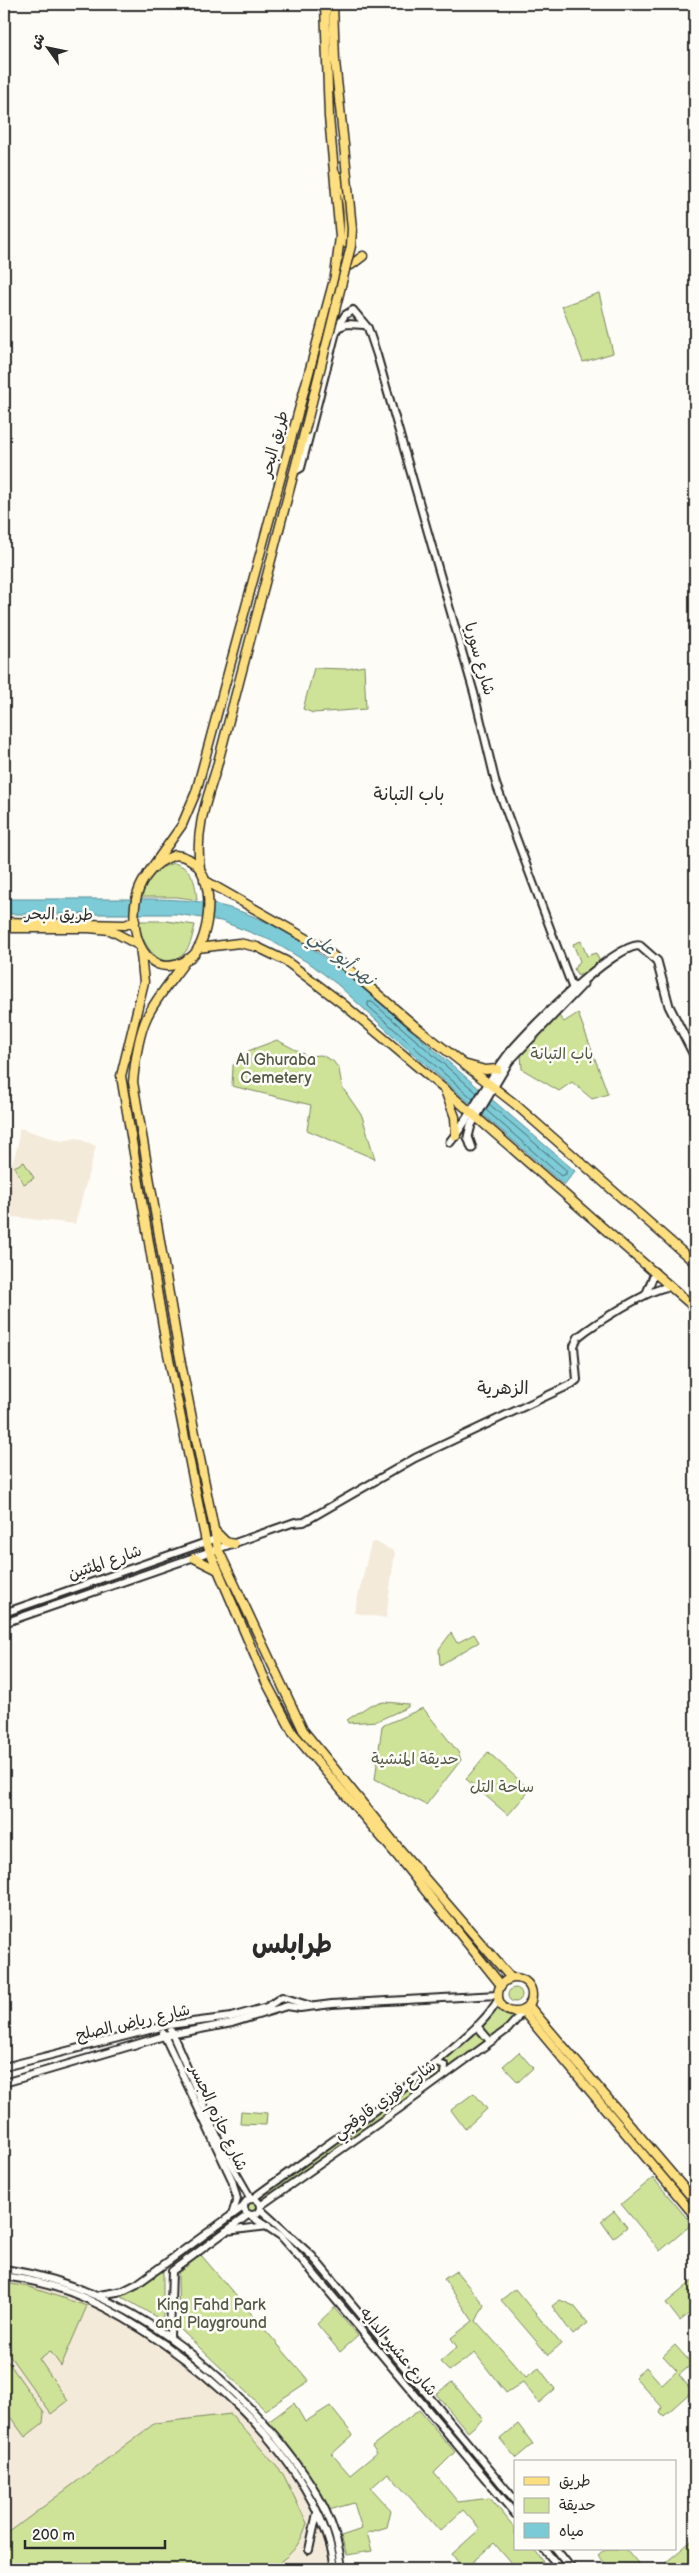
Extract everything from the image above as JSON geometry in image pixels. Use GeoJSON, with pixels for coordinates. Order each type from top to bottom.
{"type":"FeatureCollection","features":[{"type":"Feature","properties":{"kind":"main road","name":"طريق البحر"},"geometry":{"type":"LineString","coordinates":[[200,868],[197,847],[201,816],[216,770],[351,246],[352,228],[335,61],[330,23],[325,4]]}},
{"type":"Feature","properties":{"kind":"main road","name":"طريق البحر"},"geometry":{"type":"LineString","coordinates":[[148,873],[182,825],[196,792],[335,276],[340,237],[333,172],[330,23],[333,4]]}},
{"type":"Feature","properties":{"kind":"main road"},"geometry":{"type":"LineString","coordinates":[[333,172],[342,184],[346,200],[348,233],[346,264],[355,264],[362,256]]}},
{"type":"Feature","properties":{"kind":"main road"},"geometry":{"type":"LineString","coordinates":[[501,1985],[399,1858],[298,1740],[266,1682],[217,1570],[214,1551],[213,1528],[179,1353],[133,1082],[135,1062],[146,1018],[187,959],[198,948],[206,925],[208,900],[200,868],[185,855],[176,854],[162,860],[148,873],[137,894],[135,921],[144,982],[120,1076],[166,1344],[206,1542],[214,1551],[304,1730],[398,1847],[511,1978],[524,1980],[531,1987],[533,1997],[524,2009]]}},
{"type":"Feature","properties":{"kind":"main road"},"geometry":{"type":"LineString","coordinates":[[204,880],[312,940],[461,1063],[695,1270]]}},
{"type":"Feature","properties":{"kind":"main road","name":"طريق البحر"},"geometry":{"type":"LineString","coordinates":[[4,922],[124,924],[135,921]]}},
{"type":"Feature","properties":{"kind":"main road","name":"طريق البحر"},"geometry":{"type":"LineString","coordinates":[[4,928],[89,928],[110,930],[140,946]]}},
{"type":"Feature","properties":{"kind":"main road"},"geometry":{"type":"LineString","coordinates":[[198,948],[239,942],[257,947],[286,962],[343,1004],[475,1113],[695,1308]]}},
{"type":"Feature","properties":{"kind":"main road"},"geometry":{"type":"LineString","coordinates":[[489,1089],[497,1069],[513,1048],[573,991],[625,948],[633,945],[640,946],[653,956],[658,964],[669,1006],[695,1057]]}},
{"type":"Feature","properties":{"kind":"main road"},"geometry":{"type":"LineString","coordinates":[[140,946],[148,958],[163,966],[172,966],[187,959]]}},
{"type":"Feature","properties":{"kind":"main road"},"geometry":{"type":"LineString","coordinates":[[453,1139],[475,1113],[509,1061],[573,991]]}},
{"type":"Feature","properties":{"kind":"main road"},"geometry":{"type":"LineString","coordinates":[[461,1063],[485,1070],[497,1069]]}},
{"type":"Feature","properties":{"kind":"main road"},"geometry":{"type":"LineString","coordinates":[[444,1089],[455,1117],[453,1139]]}},
{"type":"Feature","properties":{"kind":"main road"},"geometry":{"type":"LineString","coordinates":[[489,1089],[695,1263]]}},
{"type":"Feature","properties":{"kind":"main road"},"geometry":{"type":"LineString","coordinates":[[472,1148],[469,1133],[475,1113]]}},
{"type":"Feature","properties":{"kind":"main road"},"geometry":{"type":"LineString","coordinates":[[128,1121],[138,1120]]}},
{"type":"Feature","properties":{"kind":"main road"},"geometry":{"type":"LineString","coordinates":[[213,1528],[226,1542],[234,1544]]}},
{"type":"Feature","properties":{"kind":"main road"},"geometry":{"type":"LineString","coordinates":[[194,1558],[217,1570]]}},
{"type":"Feature","properties":{"kind":"main road"},"geometry":{"type":"LineString","coordinates":[[511,1978],[501,1985],[498,1998],[505,2009],[524,2009],[695,2201]]}},
{"type":"Feature","properties":{"kind":"main road"},"geometry":{"type":"LineString","coordinates":[[524,2009],[695,2216]]}},
{"type":"Feature","properties":{"kind":"street"},"geometry":{"type":"LineString","coordinates":[[294,472],[301,468],[337,328],[345,314],[353,310],[366,327]]}},
{"type":"Feature","properties":{"kind":"street"},"geometry":{"type":"LineString","coordinates":[[337,328],[347,324],[366,327]]}},
{"type":"Feature","properties":{"kind":"street","name":"شارع سوريا"},"geometry":{"type":"LineString","coordinates":[[366,327],[474,693],[496,784],[573,991]]}},
{"type":"Feature","properties":{"kind":"street"},"geometry":{"type":"LineString","coordinates":[[646,1295],[652,1284],[655,1272]]}},
{"type":"Feature","properties":{"kind":"street"},"geometry":{"type":"LineString","coordinates":[[646,1295],[666,1286],[671,1286]]}},
{"type":"Feature","properties":{"kind":"street","name":"شارع المئتين"},"geometry":{"type":"LineString","coordinates":[[4,1623],[293,1523],[319,1512],[434,1450],[575,1382],[577,1373],[575,1340],[646,1295]]}},
{"type":"Feature","properties":{"kind":"street","name":"شارع المئتين"},"geometry":{"type":"LineString","coordinates":[[4,1613],[215,1540]]}},
{"type":"Feature","properties":{"kind":"street","name":"شارع رياض الصلح"},"geometry":{"type":"LineString","coordinates":[[4,2067],[105,2043],[169,2025],[231,2017],[267,2006],[282,1997],[294,2004]]}},
{"type":"Feature","properties":{"kind":"street"},"geometry":{"type":"LineString","coordinates":[[294,2004],[311,2006],[498,1998]]}},
{"type":"Feature","properties":{"kind":"street","name":"شارع فوزي قاوقجي"},"geometry":{"type":"LineString","coordinates":[[252,2199],[396,2096],[477,2026],[498,1998]]}},
{"type":"Feature","properties":{"kind":"street","name":"شارع رياض الصلح"},"geometry":{"type":"LineString","coordinates":[[4,2083],[164,2036],[232,2023],[294,2004]]}},
{"type":"Feature","properties":{"kind":"street","name":"شارع فوزي قاوقجي"},"geometry":{"type":"LineString","coordinates":[[260,2207],[513,2025],[524,2009]]}},
{"type":"Feature","properties":{"kind":"street","name":"شارع حازم الجسر"},"geometry":{"type":"LineString","coordinates":[[169,2025],[224,2152],[252,2199]]}},
{"type":"Feature","properties":{"kind":"street"},"geometry":{"type":"LineString","coordinates":[[477,2026],[490,2042]]}},
{"type":"Feature","properties":{"kind":"street","name":"شارع حازم الجسر"},"geometry":{"type":"LineString","coordinates":[[161,2027],[232,2180],[237,2199],[232,2215]]}},
{"type":"Feature","properties":{"kind":"street"},"geometry":{"type":"LineString","coordinates":[[105,2043],[107,2052]]}},
{"type":"Feature","properties":{"kind":"street"},"geometry":{"type":"LineString","coordinates":[[436,2063],[445,2066],[444,2074]]}},
{"type":"Feature","properties":{"kind":"street"},"geometry":{"type":"LineString","coordinates":[[98,2296],[130,2288],[243,2207],[247,2200],[252,2199],[260,2207],[258,2213],[250,2215],[174,2268],[170,2278],[170,2337]]}},
{"type":"Feature","properties":{"kind":"street"},"geometry":{"type":"LineString","coordinates":[[243,2207],[250,2215]]}},
{"type":"Feature","properties":{"kind":"street","name":"شارع عشير الدايه"},"geometry":{"type":"LineString","coordinates":[[260,2207],[312,2256],[514,2499]]}},
{"type":"Feature","properties":{"kind":"street","name":"شارع عشير الدايه"},"geometry":{"type":"LineString","coordinates":[[250,2215],[269,2226],[324,2285],[514,2513]]}},
{"type":"Feature","properties":{"kind":"street"},"geometry":{"type":"LineString","coordinates":[[225,2232],[269,2226]]}},
{"type":"Feature","properties":{"kind":"street"},"geometry":{"type":"LineString","coordinates":[[168,2261],[170,2266],[174,2268]]}},
{"type":"Feature","properties":{"kind":"street"},"geometry":{"type":"LineString","coordinates":[[4,2269],[50,2278],[98,2296],[170,2337],[227,2384],[302,2471],[329,2517],[337,2542],[342,2569]]}},
{"type":"Feature","properties":{"kind":"street"},"geometry":{"type":"LineString","coordinates":[[4,2276],[52,2286],[87,2299],[128,2321],[175,2351],[214,2382],[260,2430],[294,2472],[317,2512],[329,2541],[335,2569]]}},
{"type":"Feature","properties":{"kind":"street"},"geometry":{"type":"LineString","coordinates":[[309,2550],[317,2512]]}},
{"type":"Feature","properties":{"kind":"street"},"geometry":{"type":"LineString","coordinates":[[545,2550],[561,2569]]}},
{"type":"Feature","properties":{"kind":"street"},"geometry":{"type":"LineString","coordinates":[[557,2550],[572,2569]]}},
{"type":"Feature","properties":{"kind":"shaded area"},"geometry":{"type":"Polygon","coordinates":[[[19,1128],[62,1141],[77,1138],[96,1146],[75,1224],[4,1216],[4,1193],[11,1174],[5,1168],[12,1163],[18,1145],[19,1128]]]}},
{"type":"Feature","properties":{"kind":"shaded area"},"geometry":{"type":"Polygon","coordinates":[[[376,1542],[395,1552],[386,1618],[354,1613],[371,1543],[376,1542]]]}},
{"type":"Feature","properties":{"kind":"shaded area"},"geometry":{"type":"Polygon","coordinates":[[[4,2275],[81,2294],[108,2303],[177,2341],[264,2425],[283,2451],[314,2505],[334,2569],[4,2569],[4,2275]]]}},
{"type":"Feature","properties":{"kind":"green space"},"geometry":{"type":"Polygon","coordinates":[[[599,293],[613,353],[583,362],[562,306],[599,293]]]}},
{"type":"Feature","properties":{"kind":"green space"},"geometry":{"type":"Polygon","coordinates":[[[364,666],[366,709],[313,713],[303,709],[314,668],[347,669],[364,666]]]}},
{"type":"Feature","properties":{"kind":"green space"},"geometry":{"type":"Polygon","coordinates":[[[174,863],[190,873],[194,882],[197,900],[177,897],[142,897],[149,879],[162,867],[174,863]]]}},
{"type":"Feature","properties":{"kind":"green space"},"geometry":{"type":"Polygon","coordinates":[[[139,921],[166,921],[195,925],[191,942],[186,951],[178,958],[170,961],[162,960],[149,948],[140,930],[139,921]]]}},
{"type":"Feature","properties":{"kind":"green space"},"geometry":{"type":"Polygon","coordinates":[[[581,941],[587,956],[596,953],[600,962],[578,976],[574,969],[580,961],[573,944],[581,941]]]}},
{"type":"Feature","properties":{"kind":"green space","name":"باب التبانة"},"geometry":{"type":"Polygon","coordinates":[[[578,1013],[608,1094],[592,1099],[572,1082],[559,1091],[522,1069],[521,1054],[559,1016],[564,1022],[578,1013]]]}},
{"type":"Feature","properties":{"kind":"green space","name":"Al Ghuraba Cemetery"},"geometry":{"type":"Polygon","coordinates":[[[277,1040],[307,1056],[321,1055],[333,1061],[339,1069],[342,1087],[362,1116],[375,1159],[307,1130],[311,1105],[232,1086],[233,1065],[248,1051],[277,1040]]]}},
{"type":"Feature","properties":{"kind":"green space"},"geometry":{"type":"Polygon","coordinates":[[[24,1162],[34,1178],[24,1184],[14,1167],[24,1162]]]}},
{"type":"Feature","properties":{"kind":"green space"},"geometry":{"type":"Polygon","coordinates":[[[451,1633],[457,1643],[474,1634],[479,1642],[440,1665],[439,1649],[451,1633]]]}},
{"type":"Feature","properties":{"kind":"green space"},"geometry":{"type":"Polygon","coordinates":[[[384,1702],[408,1704],[408,1707],[377,1721],[348,1723],[347,1720],[370,1705],[384,1702]]]}},
{"type":"Feature","properties":{"kind":"green space","name":"حديقة المنشية"},"geometry":{"type":"Polygon","coordinates":[[[423,1708],[458,1752],[461,1760],[426,1805],[375,1779],[382,1726],[423,1708]]]}},
{"type":"Feature","properties":{"kind":"green space","name":"ساحة التل"},"geometry":{"type":"Polygon","coordinates":[[[488,1752],[530,1790],[508,1815],[466,1779],[488,1752]]]}},
{"type":"Feature","properties":{"kind":"green space"},"geometry":{"type":"Polygon","coordinates":[[[512,1988],[518,1988],[522,1995],[518,2002],[512,2002],[508,1998],[508,1992],[512,1988]]]}},
{"type":"Feature","properties":{"kind":"green space"},"geometry":{"type":"Polygon","coordinates":[[[499,2004],[507,2009],[531,2014],[204,2247],[182,2267],[162,2262],[449,2056],[468,2039],[499,2004]]]}},
{"type":"Feature","properties":{"kind":"green space"},"geometry":{"type":"Polygon","coordinates":[[[519,2052],[533,2068],[518,2082],[503,2066],[519,2052]]]}},
{"type":"Feature","properties":{"kind":"green space"},"geometry":{"type":"Polygon","coordinates":[[[474,2093],[487,2109],[465,2129],[451,2110],[474,2093]]]}},
{"type":"Feature","properties":{"kind":"green space"},"geometry":{"type":"Polygon","coordinates":[[[241,2111],[267,2113],[266,2125],[240,2124],[241,2111]]]}},
{"type":"Feature","properties":{"kind":"green space"},"geometry":{"type":"Polygon","coordinates":[[[653,2178],[692,2224],[660,2251],[621,2204],[653,2178]]]}},
{"type":"Feature","properties":{"kind":"green space"},"geometry":{"type":"Polygon","coordinates":[[[614,2211],[627,2227],[613,2238],[601,2221],[614,2211]]]}},
{"type":"Feature","properties":{"kind":"green space","name":"King Fahd Park and Playground"},"geometry":{"type":"Polygon","coordinates":[[[201,2255],[309,2381],[265,2410],[179,2328],[178,2273],[201,2255]]]}},
{"type":"Feature","properties":{"kind":"green space"},"geometry":{"type":"Polygon","coordinates":[[[163,2271],[163,2321],[122,2297],[163,2271]]]}},
{"type":"Feature","properties":{"kind":"green space"},"geometry":{"type":"Polygon","coordinates":[[[456,2271],[484,2305],[476,2321],[526,2377],[539,2368],[555,2389],[539,2403],[523,2382],[506,2393],[475,2353],[449,2371],[440,2362],[457,2347],[451,2338],[473,2321],[444,2279],[456,2271]]]}},
{"type":"Feature","properties":{"kind":"green space"},"geometry":{"type":"Polygon","coordinates":[[[695,2279],[695,2309],[680,2321],[666,2303],[695,2279]]]}},
{"type":"Feature","properties":{"kind":"green space"},"geometry":{"type":"Polygon","coordinates":[[[4,2283],[29,2287],[87,2306],[61,2366],[50,2351],[39,2359],[68,2401],[51,2414],[4,2348],[4,2283]]]}},
{"type":"Feature","properties":{"kind":"green space"},"geometry":{"type":"Polygon","coordinates":[[[515,2289],[561,2344],[548,2355],[501,2300],[515,2289]]]}},
{"type":"Feature","properties":{"kind":"green space"},"geometry":{"type":"Polygon","coordinates":[[[560,2300],[574,2306],[588,2323],[573,2335],[552,2306],[560,2300]]]}},
{"type":"Feature","properties":{"kind":"green space"},"geometry":{"type":"Polygon","coordinates":[[[334,2308],[358,2336],[340,2352],[317,2324],[334,2308]]]}},
{"type":"Feature","properties":{"kind":"green space"},"geometry":{"type":"Polygon","coordinates":[[[675,2345],[692,2364],[679,2375],[692,2391],[664,2416],[660,2412],[662,2407],[635,2377],[646,2367],[662,2385],[677,2371],[663,2356],[675,2345]]]}},
{"type":"Feature","properties":{"kind":"green space"},"geometry":{"type":"Polygon","coordinates":[[[4,2356],[44,2413],[43,2423],[25,2437],[11,2418],[4,2423],[4,2356]]]}},
{"type":"Feature","properties":{"kind":"green space"},"geometry":{"type":"Polygon","coordinates":[[[452,2382],[483,2419],[468,2432],[436,2394],[452,2382]]]}},
{"type":"Feature","properties":{"kind":"green space"},"geometry":{"type":"Polygon","coordinates":[[[294,2403],[305,2422],[330,2406],[353,2435],[332,2454],[350,2475],[377,2453],[372,2446],[419,2410],[455,2452],[434,2473],[458,2502],[490,2498],[514,2527],[514,2550],[535,2550],[543,2561],[534,2569],[505,2569],[511,2563],[494,2543],[469,2565],[472,2569],[459,2569],[461,2566],[452,2554],[480,2529],[463,2510],[440,2531],[388,2473],[371,2488],[391,2510],[387,2527],[367,2533],[372,2551],[347,2555],[341,2536],[362,2529],[354,2503],[318,2513],[300,2478],[264,2425],[294,2403]]]}},
{"type":"Feature","properties":{"kind":"green space"},"geometry":{"type":"Polygon","coordinates":[[[231,2414],[283,2474],[307,2523],[297,2545],[289,2555],[277,2564],[269,2569],[4,2569],[4,2536],[155,2423],[231,2414]]]}},
{"type":"Feature","properties":{"kind":"green space"},"geometry":{"type":"Polygon","coordinates":[[[518,2424],[533,2444],[516,2458],[500,2439],[518,2424]]]}},
{"type":"Feature","properties":{"kind":"green space"},"geometry":{"type":"Polygon","coordinates":[[[695,2538],[695,2569],[658,2569],[695,2538]]]}},
{"type":"Feature","properties":{"kind":"green space"},"geometry":{"type":"Polygon","coordinates":[[[604,2550],[627,2550],[643,2569],[610,2569],[598,2555],[604,2550]]]}},
{"type":"Feature","properties":{"kind":"water"},"geometry":{"type":"Polygon","coordinates":[[[4,899],[154,899],[193,901],[236,910],[269,923],[301,941],[345,973],[575,1171],[564,1185],[402,1044],[338,985],[312,965],[270,940],[221,921],[177,914],[4,914],[4,899]]]}},
{"type":"Feature","properties":{"kind":"district","name":"باب التبانة"},"geometry":{"type":"Point","coordinates":[409,794]}},
{"type":"Feature","properties":{"kind":"district","name":"الزهرية"},"geometry":{"type":"Point","coordinates":[503,1388]}},
{"type":"Feature","properties":{"kind":"district","name":"طرابلس"},"geometry":{"type":"Point","coordinates":[292,1945]}},
{"type":"Feature","properties":{"kind":"water label","name":"نهر أبو علي"},"geometry":{"type":"Point","coordinates":[342,958]}}]}
